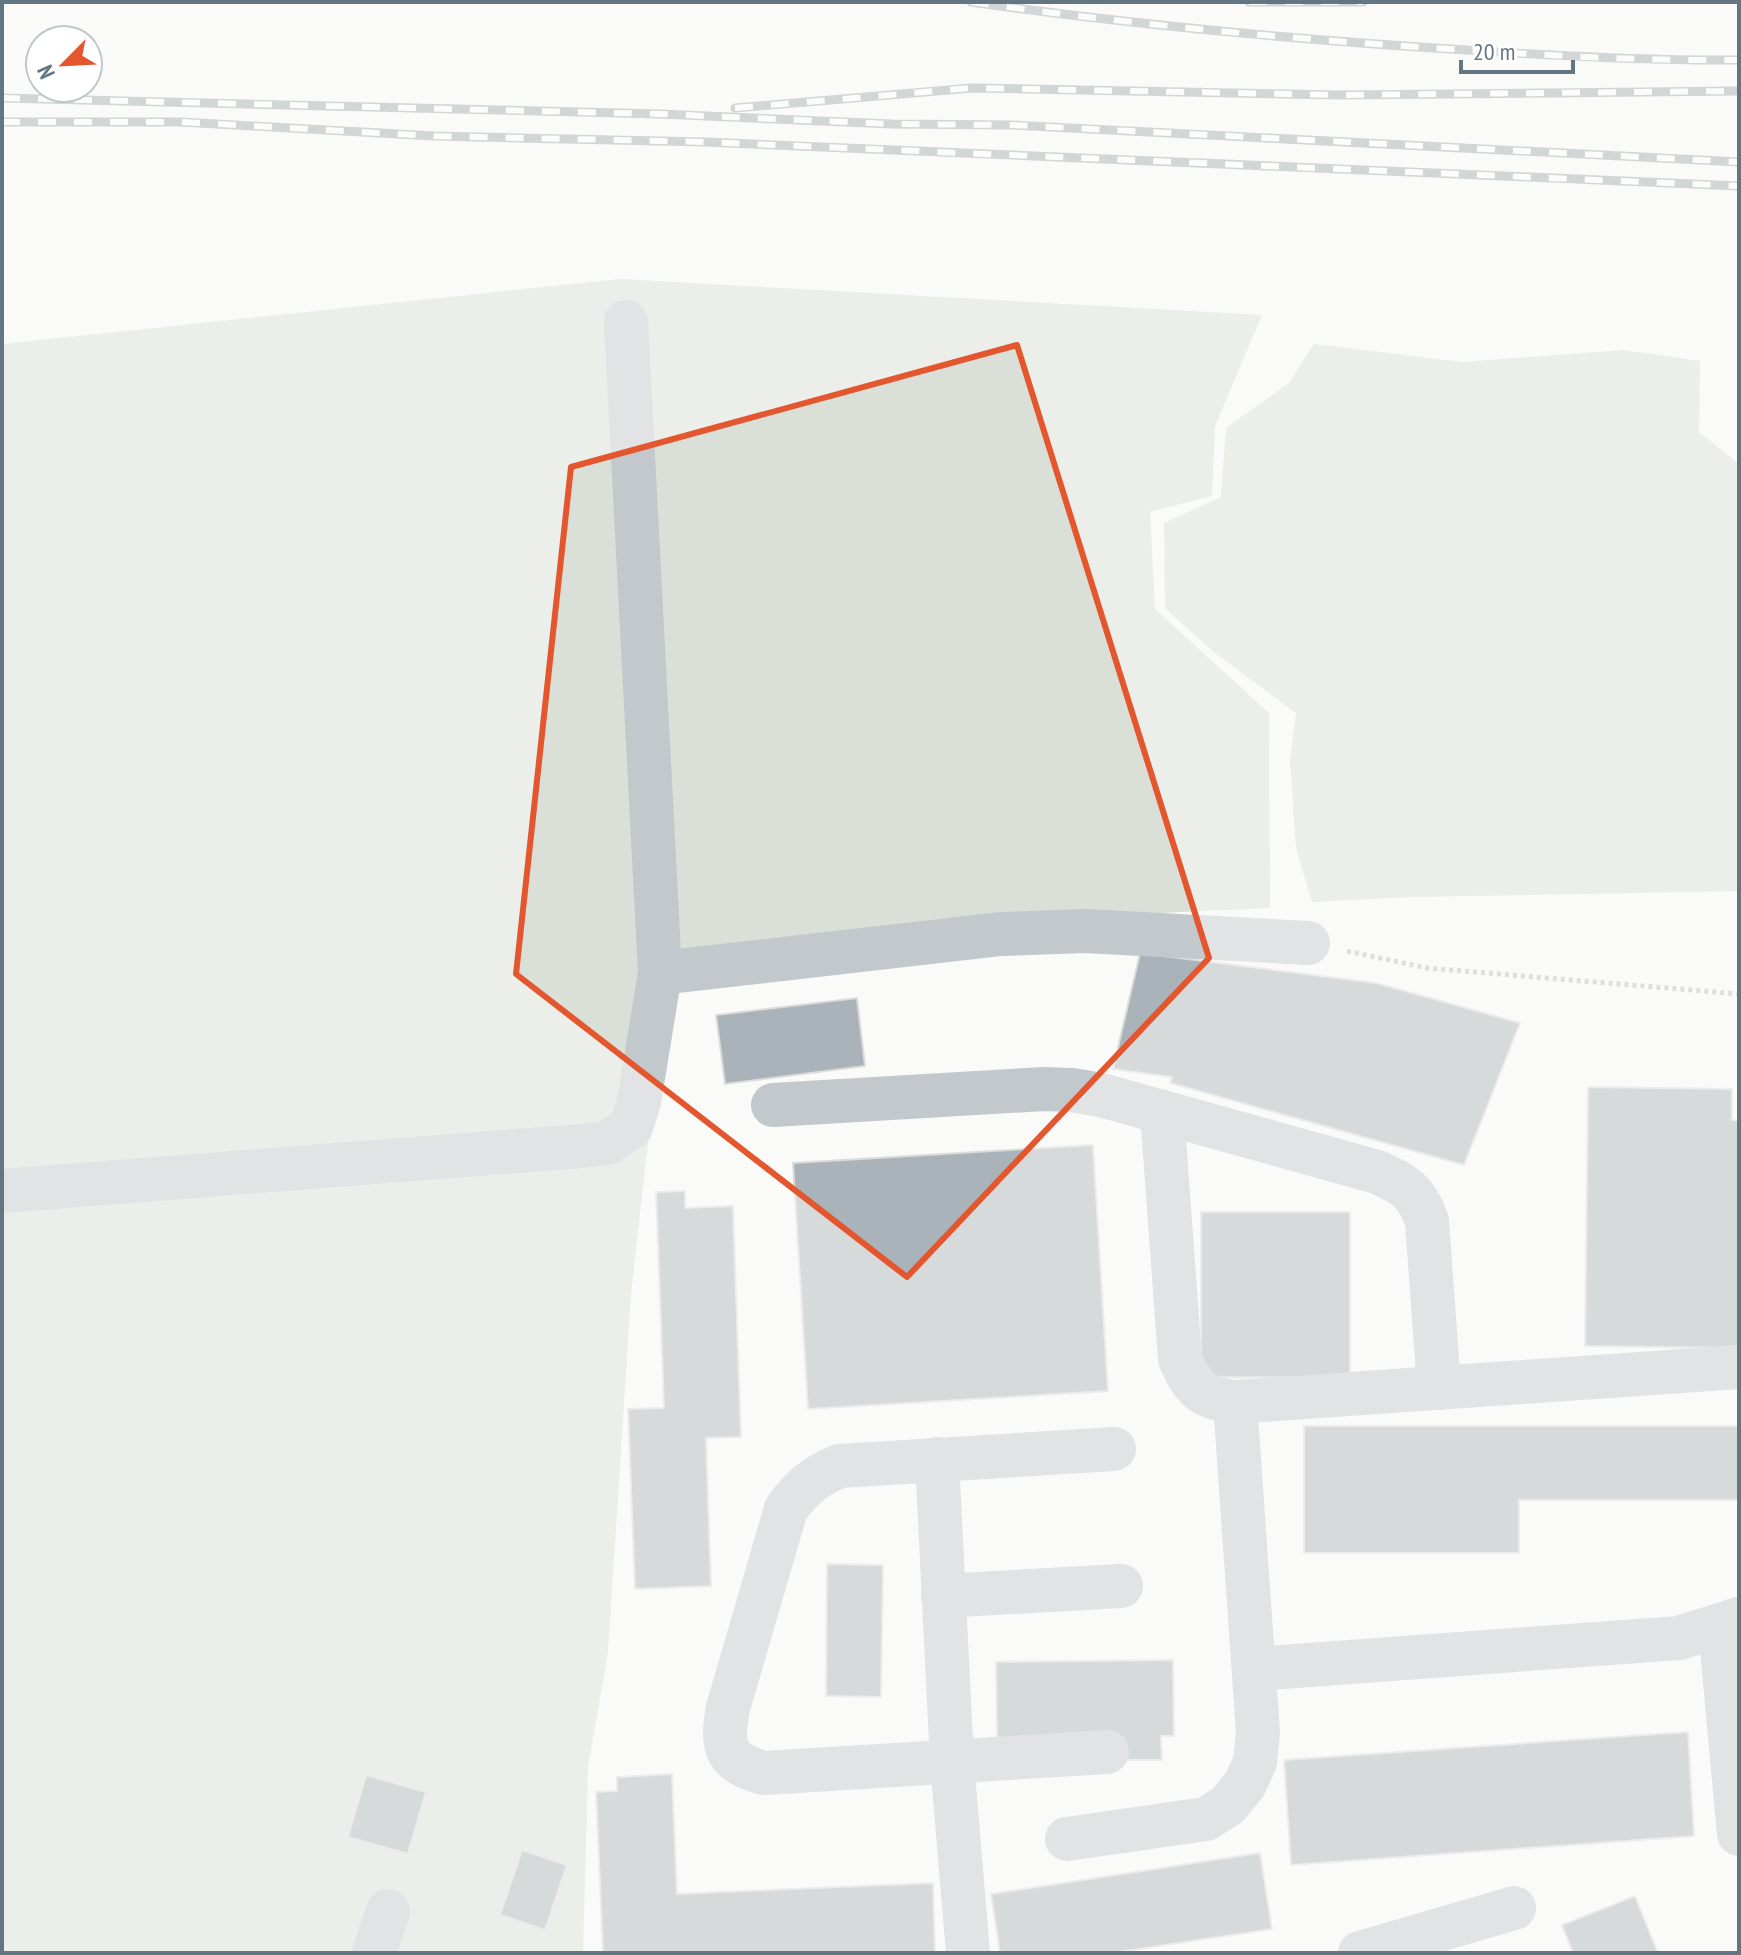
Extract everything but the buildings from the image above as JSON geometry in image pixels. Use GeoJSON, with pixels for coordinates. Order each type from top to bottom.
{"type":"FeatureCollection","features":[{"type":"Feature","properties":{"kind":"lane"},"geometry":{"type":"LineString","coordinates":[[2,1191],[608,1143],[631,1127],[639,1102],[660,973],[626,322]]}},
{"type":"Feature","properties":{"kind":"lane"},"geometry":{"type":"LineString","coordinates":[[660,973],[1029,933],[1086,931],[1308,943]]}},
{"type":"Feature","properties":{"kind":"lane"},"geometry":{"type":"LineString","coordinates":[[773,1105],[1044,1089],[1086,1092],[1377,1172],[1406,1185],[1420,1203],[1427,1221],[1439,1388]]}},
{"type":"Feature","properties":{"kind":"lane"},"geometry":{"type":"LineString","coordinates":[[1162,1112],[1180,1359],[1189,1381],[1215,1400],[1235,1402],[1739,1367]]}},
{"type":"Feature","properties":{"kind":"lane"},"geometry":{"type":"LineString","coordinates":[[1067,1839],[1206,1819],[1228,1805],[1245,1784],[1255,1762],[1258,1732],[1235,1402]]}},
{"type":"Feature","properties":{"kind":"lane"},"geometry":{"type":"LineString","coordinates":[[1107,1752],[764,1773],[746,1768],[732,1757],[723,1736],[728,1708],[786,1509],[802,1488],[819,1475],[840,1466],[1114,1449]]}},
{"type":"Feature","properties":{"kind":"lane"},"geometry":{"type":"LineString","coordinates":[[937,1459],[952,1762],[968,1953]]}},
{"type":"Feature","properties":{"kind":"lane"},"geometry":{"type":"LineString","coordinates":[[943,1596],[1121,1586]]}},
{"type":"Feature","properties":{"kind":"lane"},"geometry":{"type":"LineString","coordinates":[[1254,1669],[1679,1638],[1730,1623],[1739,1834]]}},
{"type":"Feature","properties":{"kind":"lane"},"geometry":{"type":"LineString","coordinates":[[1360,1953],[1514,1908]]}},
{"type":"Feature","properties":{"kind":"lane"},"geometry":{"type":"LineString","coordinates":[[374,1953],[388,1911]]}},
{"type":"Feature","properties":{"kind":"path"},"geometry":{"type":"LineString","coordinates":[[1308,943],[1427,968],[1739,994]]}},
{"type":"Feature","properties":{"kind":"highlighted area"},"geometry":{"type":"Polygon","coordinates":[[[1017,345],[1209,958],[907,1277],[516,974],[571,467],[1017,345]]]}},
{"type":"Feature","properties":{"kind":"shaded area"},"geometry":{"type":"Polygon","coordinates":[[[620,279],[1262,315],[1215,426],[1212,496],[1150,512],[1155,609],[1269,713],[1270,908],[1006,920],[666,982],[631,1294],[608,1652],[588,1767],[583,1953],[2,1953],[2,344],[620,279]]]}},
{"type":"Feature","properties":{"kind":"shaded area"},"geometry":{"type":"Polygon","coordinates":[[[1314,344],[1462,362],[1624,350],[1700,361],[1699,432],[1739,464],[1739,891],[1412,897],[1312,902],[1296,848],[1290,760],[1296,713],[1215,653],[1165,608],[1164,523],[1221,497],[1226,428],[1289,383],[1314,344]]]}},
{"type":"Feature","properties":{"kind":"railway"},"geometry":{"type":"LineString","coordinates":[[971,2],[1156,25],[1342,42],[1568,56],[1739,60]]}},
{"type":"Feature","properties":{"kind":"railway"},"geometry":{"type":"LineString","coordinates":[[1249,2],[1363,2]]}},
{"type":"Feature","properties":{"kind":"railway"},"geometry":{"type":"LineString","coordinates":[[735,108],[972,88],[1341,95],[1739,91]]}},
{"type":"Feature","properties":{"kind":"railway"},"geometry":{"type":"LineString","coordinates":[[2,98],[1012,125],[1739,162]]}},
{"type":"Feature","properties":{"kind":"railway"},"geometry":{"type":"LineString","coordinates":[[2,122],[181,122],[434,136],[705,142],[1739,186]]}}]}
